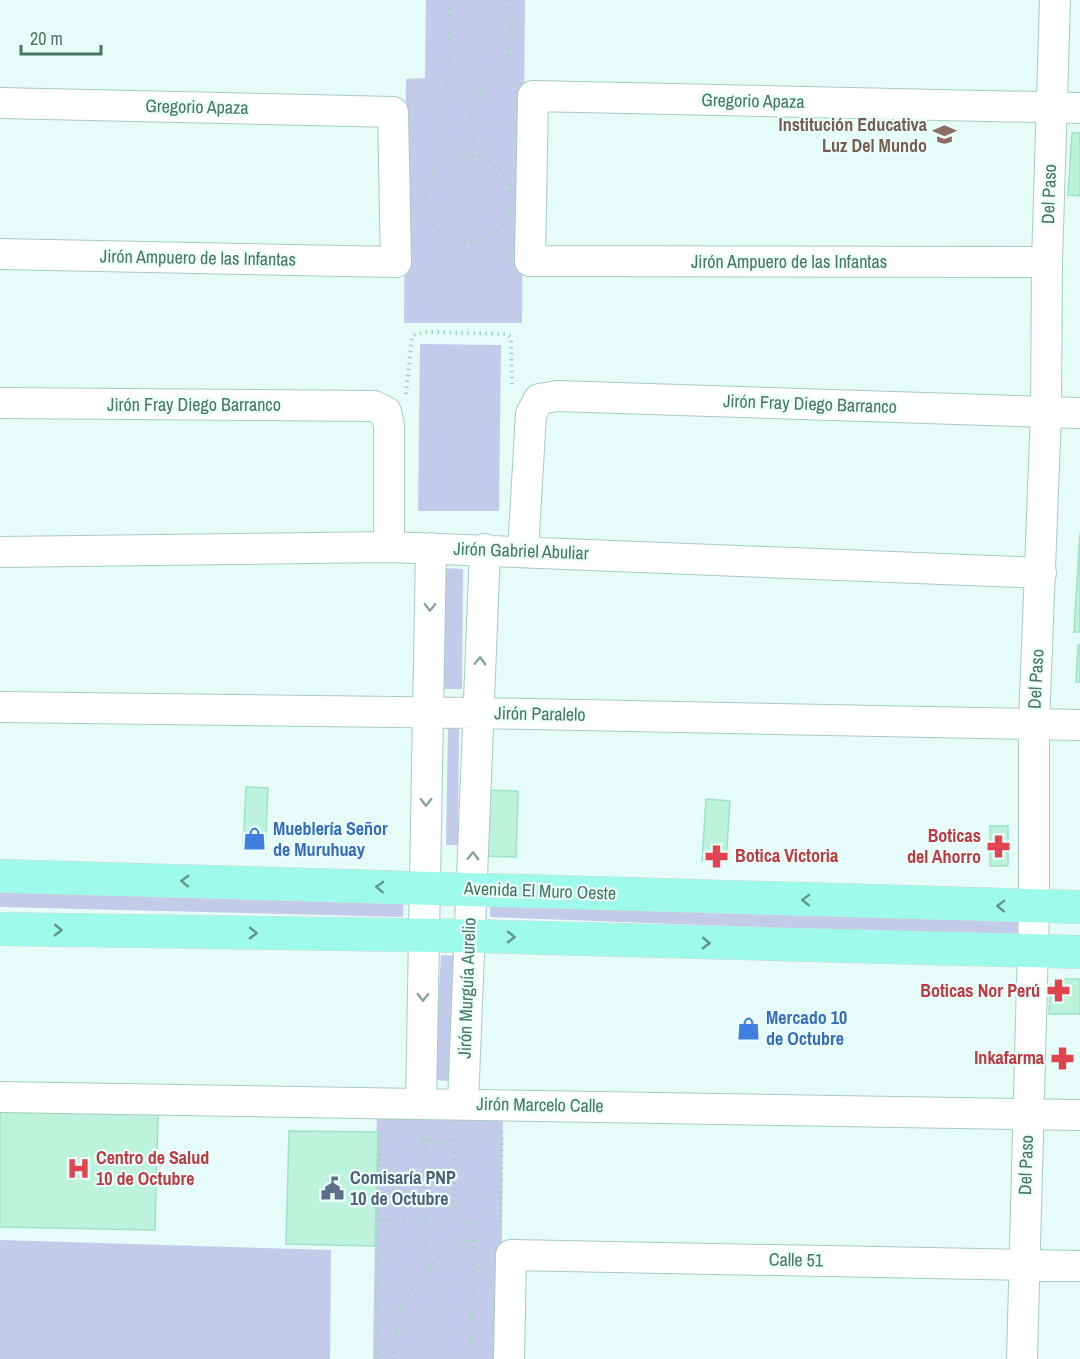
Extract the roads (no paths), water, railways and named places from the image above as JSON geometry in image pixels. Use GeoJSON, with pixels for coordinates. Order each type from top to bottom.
{"type":"FeatureCollection","features":[{"type":"Feature","properties":{"kind":"main road","name":"Avenida El Muro Oeste"},"geometry":{"type":"LineString","coordinates":[[0,876],[1034,908],[1080,907]]}},
{"type":"Feature","properties":{"kind":"main road"},"geometry":{"type":"LineString","coordinates":[[0,929],[470,936],[1080,952]]}},
{"type":"Feature","properties":{"kind":"street","name":"Del Paso"},"geometry":{"type":"LineString","coordinates":[[1022,1359],[1034,908],[1034,724],[1046,412],[1047,262],[1066,108],[1055,0]]}},
{"type":"Feature","properties":{"kind":"street","name":"Gregorio Apaza"},"geometry":{"type":"LineString","coordinates":[[530,261],[533,96],[1066,108]]}},
{"type":"Feature","properties":{"kind":"street","name":"Gregorio Apaza"},"geometry":{"type":"LineString","coordinates":[[0,103],[393,112],[396,262]]}},
{"type":"Feature","properties":{"kind":"street","name":"Jirón Ampuero de las Infantas"},"geometry":{"type":"LineString","coordinates":[[0,254],[396,262]]}},
{"type":"Feature","properties":{"kind":"street","name":"Jirón Ampuero de las Infantas"},"geometry":{"type":"LineString","coordinates":[[530,261],[1047,262]]}},
{"type":"Feature","properties":{"kind":"street","name":"Jirón Fray Diego Barranco"},"geometry":{"type":"LineString","coordinates":[[523,551],[535,406],[557,396],[1080,413]]}},
{"type":"Feature","properties":{"kind":"street","name":"Jirón Fray Diego Barranco"},"geometry":{"type":"LineString","coordinates":[[0,404],[374,406],[386,412],[389,425],[389,547]]}},
{"type":"Feature","properties":{"kind":"street","name":"Jirón Gabriel Abuliar"},"geometry":{"type":"LineString","coordinates":[[0,552],[389,547],[485,549],[1041,573]]}},
{"type":"Feature","properties":{"kind":"street"},"geometry":{"type":"LineString","coordinates":[[421,1103],[430,548]]}},
{"type":"Feature","properties":{"kind":"street","name":"Jirón Murguía Aurelio"},"geometry":{"type":"LineString","coordinates":[[463,1104],[485,549]]}},
{"type":"Feature","properties":{"kind":"street","name":"Jirón Paralelo"},"geometry":{"type":"LineString","coordinates":[[0,707],[428,712],[1080,725]]}},
{"type":"Feature","properties":{"kind":"street","name":"Jirón Marcelo Calle"},"geometry":{"type":"LineString","coordinates":[[0,1097],[1080,1115]]}},
{"type":"Feature","properties":{"kind":"street","name":"Calle 51"},"geometry":{"type":"LineString","coordinates":[[509,1359],[501,1247],[1080,1266]]}},
{"type":"Feature","properties":{"kind":"place","name":"Institución Educativa Luz Del Mundo"},"geometry":{"type":"Point","coordinates":[945,135]}},
{"type":"Feature","properties":{"kind":"place","name":"Mueblería Señor de Muruhuay"},"geometry":{"type":"Point","coordinates":[255,839]}},
{"type":"Feature","properties":{"kind":"place","name":"Boticas del Ahorro"},"geometry":{"type":"Point","coordinates":[999,846]}},
{"type":"Feature","properties":{"kind":"place","name":"Botica Victoria"},"geometry":{"type":"Point","coordinates":[717,856]}},
{"type":"Feature","properties":{"kind":"place","name":"Boticas Nor Perú"},"geometry":{"type":"Point","coordinates":[1058,991]}},
{"type":"Feature","properties":{"kind":"place","name":"Mercado 10 de Octubre"},"geometry":{"type":"Point","coordinates":[748,1028]}},
{"type":"Feature","properties":{"kind":"place","name":"Inkafarma"},"geometry":{"type":"Point","coordinates":[1062,1058]}},
{"type":"Feature","properties":{"kind":"place","name":"Centro de Salud 10 de Octubre"},"geometry":{"type":"Point","coordinates":[78,1168]}},
{"type":"Feature","properties":{"kind":"place","name":"Comisaría PNP 10 de Octubre"},"geometry":{"type":"Point","coordinates":[332,1188]}}]}
